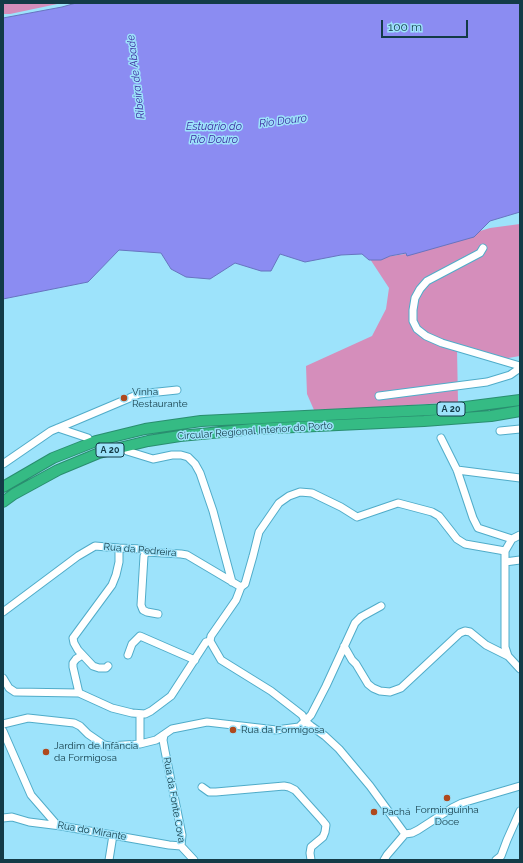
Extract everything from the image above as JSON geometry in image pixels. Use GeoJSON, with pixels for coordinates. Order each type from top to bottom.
{"type":"FeatureCollection","features":[{"type":"Feature","properties":{"kind":"highway","name":"Circular Regional Interior do Porto"},"geometry":{"type":"LineString","coordinates":[[3,487],[53,458],[96,441],[146,428],[201,421],[450,409],[520,400]]}},
{"type":"Feature","properties":{"kind":"highway","name":"Circular Regional Interior do Porto"},"geometry":{"type":"LineString","coordinates":[[3,502],[14,494],[58,470],[99,453],[148,441],[180,436],[253,429],[424,421],[491,416],[520,411]]}},
{"type":"Feature","properties":{"kind":"street"},"geometry":{"type":"LineString","coordinates":[[483,248],[480,253],[427,281],[415,298],[413,321],[417,329],[426,336],[442,343],[520,367]]}},
{"type":"Feature","properties":{"kind":"street"},"geometry":{"type":"LineString","coordinates":[[379,396],[487,382],[510,375],[520,367]]}},
{"type":"Feature","properties":{"kind":"street"},"geometry":{"type":"LineString","coordinates":[[3,464],[58,428],[139,394],[177,390]]}},
{"type":"Feature","properties":{"kind":"street"},"geometry":{"type":"LineString","coordinates":[[58,428],[88,438]]}},
{"type":"Feature","properties":{"kind":"street"},"geometry":{"type":"LineString","coordinates":[[500,431],[520,429]]}},
{"type":"Feature","properties":{"kind":"street"},"geometry":{"type":"LineString","coordinates":[[440,438],[457,470],[473,518],[478,528],[512,539]]}},
{"type":"Feature","properties":{"kind":"street"},"geometry":{"type":"LineString","coordinates":[[127,451],[153,459],[172,455],[181,455],[188,457],[195,464],[200,473],[213,511],[232,582]]}},
{"type":"Feature","properties":{"kind":"street"},"geometry":{"type":"LineString","coordinates":[[457,470],[520,478]]}},
{"type":"Feature","properties":{"kind":"street"},"geometry":{"type":"LineString","coordinates":[[3,678],[9,688],[15,692],[79,693],[112,708],[140,714],[151,711],[171,696],[206,642],[210,641],[236,600],[241,587],[245,584],[254,556],[259,532],[279,503],[289,496],[300,492],[312,493],[341,507],[357,517],[398,503],[432,512],[439,516],[457,539],[465,544],[505,551]]}},
{"type":"Feature","properties":{"kind":"street"},"geometry":{"type":"LineString","coordinates":[[508,656],[505,647],[505,551],[512,539],[520,535]]}},
{"type":"Feature","properties":{"kind":"street","name":"Rua da Pedreira"},"geometry":{"type":"LineString","coordinates":[[3,612],[88,549],[95,546],[141,549],[146,552],[187,555],[241,587]]}},
{"type":"Feature","properties":{"kind":"street"},"geometry":{"type":"LineString","coordinates":[[108,666],[106,668],[99,668],[93,666],[82,655],[74,643],[73,638],[112,585],[119,562],[119,548]]}},
{"type":"Feature","properties":{"kind":"street"},"geometry":{"type":"LineString","coordinates":[[146,552],[144,556],[141,605],[143,610],[158,614]]}},
{"type":"Feature","properties":{"kind":"street"},"geometry":{"type":"LineString","coordinates":[[505,562],[520,560]]}},
{"type":"Feature","properties":{"kind":"street"},"geometry":{"type":"LineString","coordinates":[[3,724],[28,718],[74,723],[104,745],[109,746],[140,744],[156,740],[172,729],[207,722],[276,730],[299,727],[306,722],[311,715],[355,623],[361,617],[381,606]]}},
{"type":"Feature","properties":{"kind":"street"},"geometry":{"type":"LineString","coordinates":[[344,646],[368,684],[380,691],[390,692],[401,688],[460,633],[465,631],[470,632],[486,645],[508,656],[520,669]]}},
{"type":"Feature","properties":{"kind":"street"},"geometry":{"type":"LineString","coordinates":[[128,655],[132,644],[140,636],[195,660]]}},
{"type":"Feature","properties":{"kind":"street"},"geometry":{"type":"LineString","coordinates":[[210,641],[221,660],[271,691],[302,715],[306,722],[339,749],[370,786],[405,834]]}},
{"type":"Feature","properties":{"kind":"street"},"geometry":{"type":"LineString","coordinates":[[79,693],[73,663],[82,655]]}},
{"type":"Feature","properties":{"kind":"street"},"geometry":{"type":"LineString","coordinates":[[140,714],[140,744]]}},
{"type":"Feature","properties":{"kind":"street"},"geometry":{"type":"LineString","coordinates":[[3,731],[31,795],[57,825]]}},
{"type":"Feature","properties":{"kind":"street","name":"Rua da Fonte Cova"},"geometry":{"type":"LineString","coordinates":[[164,735],[163,740],[182,835],[181,846],[194,860]]}},
{"type":"Feature","properties":{"kind":"street"},"geometry":{"type":"LineString","coordinates":[[202,787],[209,792],[284,786],[295,790],[326,826],[323,837],[311,847],[311,860]]}},
{"type":"Feature","properties":{"kind":"street"},"geometry":{"type":"LineString","coordinates":[[384,860],[405,834],[412,833],[452,808],[462,803],[520,786]]}},
{"type":"Feature","properties":{"kind":"street"},"geometry":{"type":"LineString","coordinates":[[500,859],[506,840],[520,811]]}},
{"type":"Feature","properties":{"kind":"street","name":"Rua do Mirante"},"geometry":{"type":"LineString","coordinates":[[3,818],[12,817],[28,822],[57,825],[169,846],[181,846]]}},
{"type":"Feature","properties":{"kind":"street"},"geometry":{"type":"LineString","coordinates":[[110,860],[113,835]]}},
{"type":"Feature","properties":{"kind":"shaded area"},"geometry":{"type":"Polygon","coordinates":[[[3,3],[62,3],[10,14],[3,14],[3,3]]]}},
{"type":"Feature","properties":{"kind":"shaded area"},"geometry":{"type":"Polygon","coordinates":[[[520,224],[520,356],[502,359],[457,349],[458,402],[314,410],[307,394],[306,366],[372,336],[386,309],[389,288],[370,259],[405,254],[490,228],[520,224]]]}},
{"type":"Feature","properties":{"kind":"water","name":"Estuário do Rio Douro"},"geometry":{"type":"Polygon","coordinates":[[[76,3],[520,3],[520,212],[490,221],[474,237],[407,256],[406,253],[390,256],[381,260],[369,260],[362,254],[341,255],[305,262],[280,254],[271,271],[261,271],[235,263],[210,279],[186,277],[171,269],[161,253],[119,250],[88,282],[3,299],[3,18],[76,3]]]}},
{"type":"Feature","properties":{"kind":"place","name":"Vinha Restaurante"},"geometry":{"type":"Point","coordinates":[124,398]}},
{"type":"Feature","properties":{"kind":"place","name":"Rua da Formigosa"},"geometry":{"type":"Point","coordinates":[233,730]}},
{"type":"Feature","properties":{"kind":"place","name":"Jardim de Infância da Formigosa"},"geometry":{"type":"Point","coordinates":[46,752]}},
{"type":"Feature","properties":{"kind":"place","name":"Forminguinha Doce"},"geometry":{"type":"Point","coordinates":[447,798]}},
{"type":"Feature","properties":{"kind":"place","name":"Pachá"},"geometry":{"type":"Point","coordinates":[374,812]}},
{"type":"Feature","properties":{"kind":"water label","name":"Ribeira de Abade"},"geometry":{"type":"Point","coordinates":[136,77]}},
{"type":"Feature","properties":{"kind":"water label","name":"Rio Douro"},"geometry":{"type":"Point","coordinates":[283,121]}}]}
